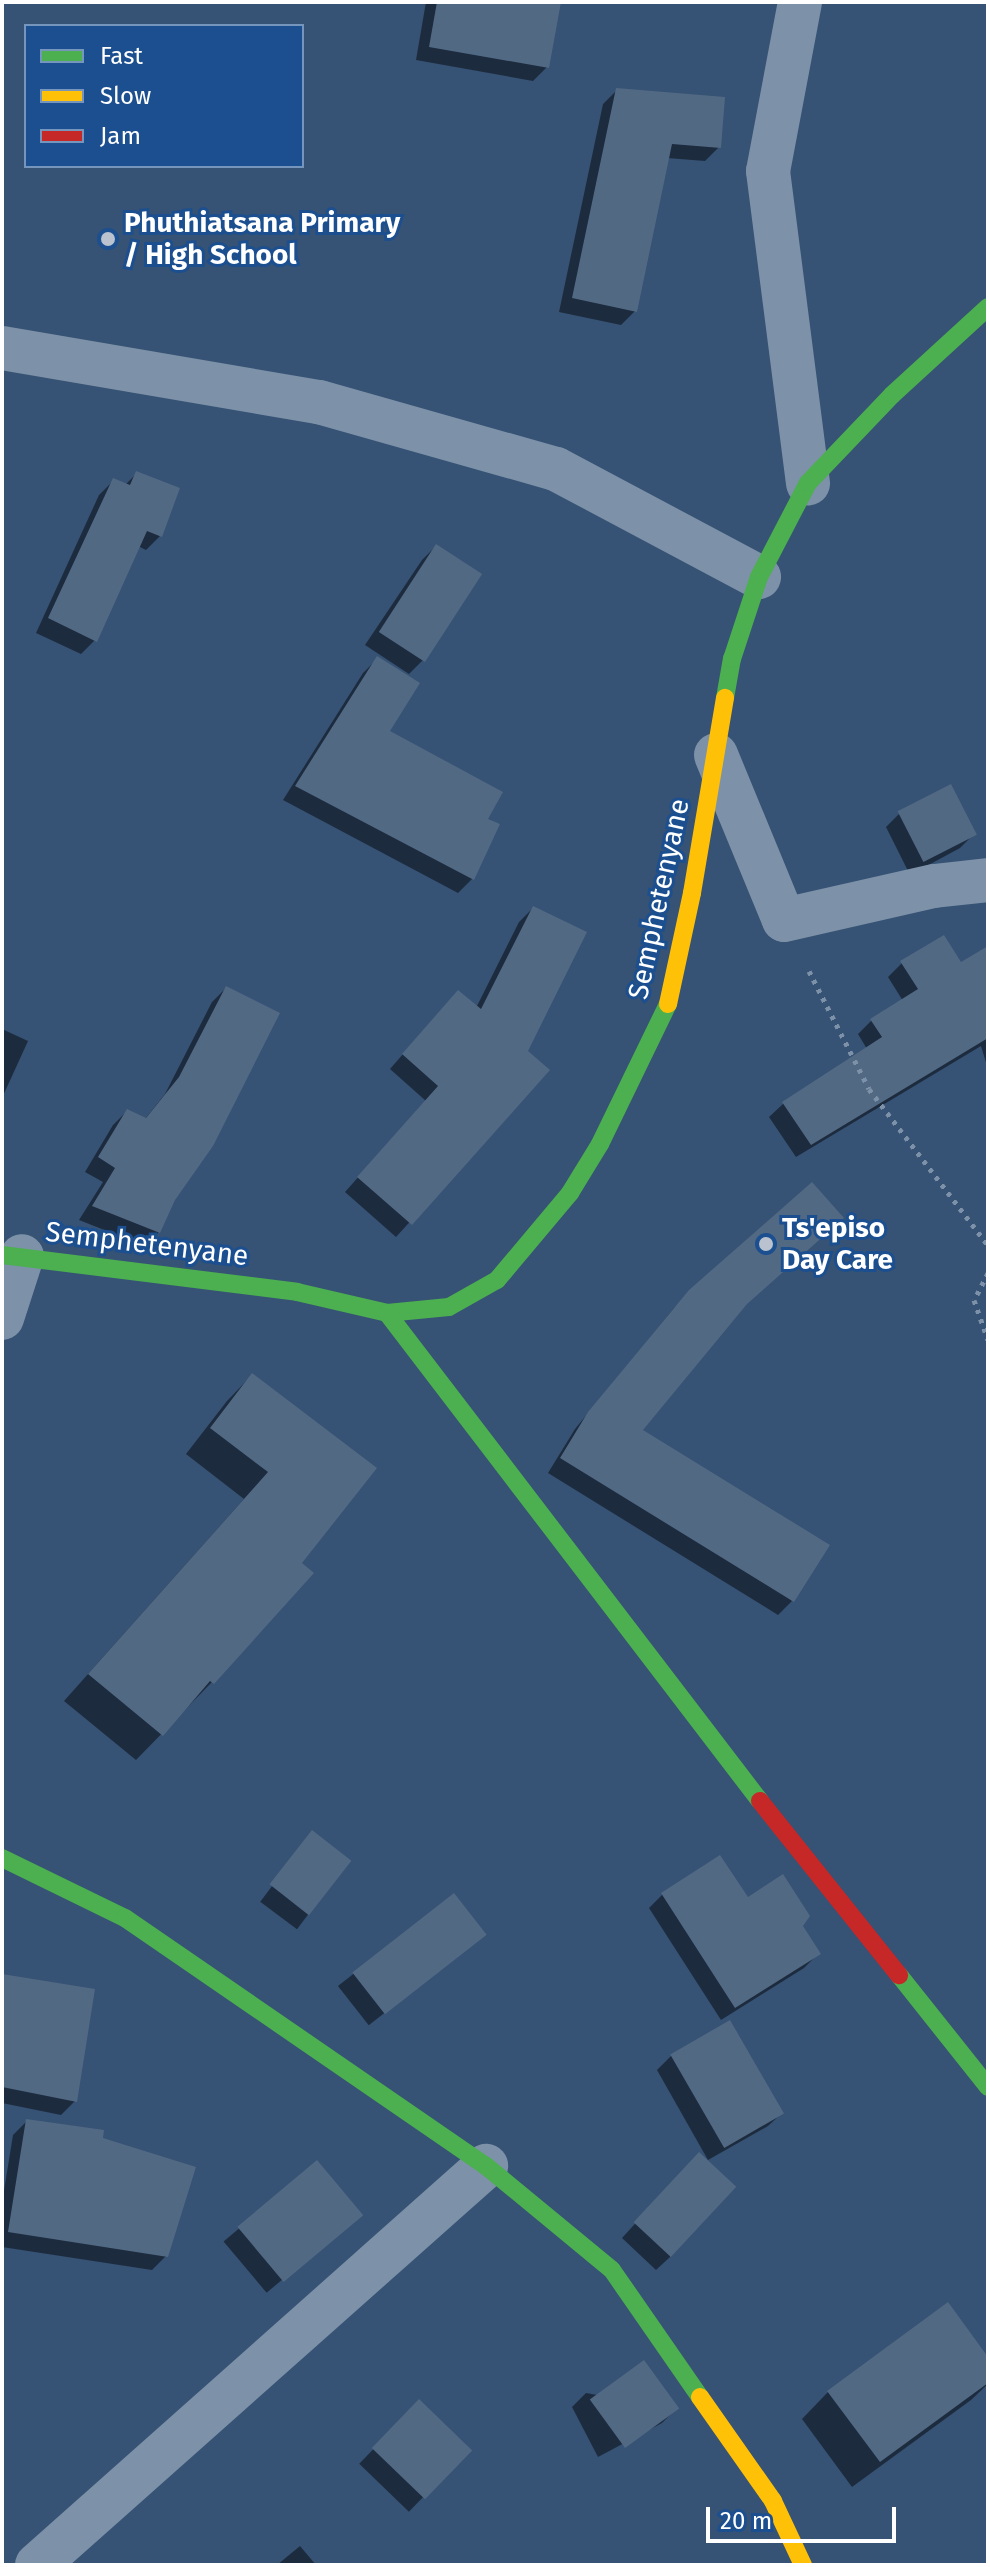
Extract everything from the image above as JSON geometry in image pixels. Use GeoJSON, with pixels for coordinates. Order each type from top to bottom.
{"type":"FeatureCollection","features":[{"type":"Feature","properties":{"kind":"street"},"geometry":{"type":"LineString","coordinates":[[800,2],[768,171],[808,483]]}},
{"type":"Feature","properties":{"kind":"street","name":"Semphetenyane"},"geometry":{"type":"LineString","coordinates":[[12,1255],[297,1292],[387,1313],[449,1307],[497,1280],[570,1193],[600,1144],[667,1009],[692,893],[732,659],[759,577],[808,483],[892,395],[988,307]]}},
{"type":"Feature","properties":{"kind":"street"},"geometry":{"type":"LineString","coordinates":[[2,348],[319,402],[556,469],[759,577]]}},
{"type":"Feature","properties":{"kind":"street"},"geometry":{"type":"LineString","coordinates":[[716,755],[784,920],[934,886],[988,880]]}},
{"type":"Feature","properties":{"kind":"street"},"geometry":{"type":"LineString","coordinates":[[2,1318],[12,1255]]}},
{"type":"Feature","properties":{"kind":"street"},"geometry":{"type":"LineString","coordinates":[[387,1313],[772,1817],[988,2087]]}},
{"type":"Feature","properties":{"kind":"street"},"geometry":{"type":"LineString","coordinates":[[2,1858],[125,1918],[486,2166],[612,2270],[773,2501],[803,2565]]}},
{"type":"Feature","properties":{"kind":"street"},"geometry":{"type":"LineString","coordinates":[[37,2565],[486,2166]]}},
{"type":"Feature","properties":{"kind":"path"},"geometry":{"type":"LineString","coordinates":[[784,920],[869,1089],[988,1245]]}},
{"type":"Feature","properties":{"kind":"path"},"geometry":{"type":"LineString","coordinates":[[988,1273],[974,1300],[988,1340]]}},
{"type":"Feature","properties":{"kind":"building"},"geometry":{"type":"Polygon","coordinates":[[[437,2],[561,2],[549,68],[429,47],[437,2]]]}},
{"type":"Feature","properties":{"kind":"building"},"geometry":{"type":"Polygon","coordinates":[[[616,88],[725,97],[721,148],[672,144],[637,312],[572,298],[616,88]]]}},
{"type":"Feature","properties":{"kind":"building"},"geometry":{"type":"Polygon","coordinates":[[[136,471],[180,488],[162,537],[147,531],[97,642],[48,618],[113,478],[130,485],[136,471]]]}},
{"type":"Feature","properties":{"kind":"building"},"geometry":{"type":"Polygon","coordinates":[[[436,544],[482,574],[425,662],[379,632],[436,544]]]}},
{"type":"Feature","properties":{"kind":"building"},"geometry":{"type":"Polygon","coordinates":[[[377,656],[420,683],[390,731],[503,792],[488,819],[500,824],[474,880],[295,786],[377,656]]]}},
{"type":"Feature","properties":{"kind":"building"},"geometry":{"type":"Polygon","coordinates":[[[951,784],[977,835],[923,862],[898,811],[951,784]]]}},
{"type":"Feature","properties":{"kind":"building"},"geometry":{"type":"Polygon","coordinates":[[[533,906],[587,932],[528,1051],[550,1070],[412,1225],[357,1177],[438,1086],[402,1054],[458,990],[481,1009],[533,906]]]}},
{"type":"Feature","properties":{"kind":"building"},"geometry":{"type":"Polygon","coordinates":[[[944,935],[961,962],[988,946],[988,1038],[811,1145],[782,1102],[882,1037],[870,1019],[918,989],[900,961],[944,935]]]}},
{"type":"Feature","properties":{"kind":"building"},"geometry":{"type":"Polygon","coordinates":[[[226,986],[280,1013],[213,1146],[175,1200],[160,1233],[92,1206],[115,1168],[98,1157],[127,1109],[146,1118],[179,1077],[226,986]]]}},
{"type":"Feature","properties":{"kind":"building"},"geometry":{"type":"Polygon","coordinates":[[[812,1182],[844,1218],[747,1304],[643,1430],[830,1545],[794,1602],[560,1458],[588,1412],[689,1290],[812,1182]]]}},
{"type":"Feature","properties":{"kind":"building"},"geometry":{"type":"Polygon","coordinates":[[[252,1373],[377,1468],[302,1563],[314,1573],[214,1684],[210,1681],[163,1736],[88,1674],[268,1472],[210,1428],[252,1373]]]}},
{"type":"Feature","properties":{"kind":"building"},"geometry":{"type":"Polygon","coordinates":[[[312,1830],[351,1861],[309,1915],[270,1884],[312,1830]]]}},
{"type":"Feature","properties":{"kind":"building"},"geometry":{"type":"Polygon","coordinates":[[[720,1855],[748,1897],[783,1874],[810,1916],[803,1926],[821,1954],[735,2008],[661,1893],[720,1855]]]}},
{"type":"Feature","properties":{"kind":"building"},"geometry":{"type":"Polygon","coordinates":[[[454,1893],[487,1935],[385,2014],[352,1972],[454,1893]]]}},
{"type":"Feature","properties":{"kind":"building"},"geometry":{"type":"Polygon","coordinates":[[[2,1974],[95,1989],[77,2102],[2,2087],[2,1974]]]}},
{"type":"Feature","properties":{"kind":"building"},"geometry":{"type":"Polygon","coordinates":[[[730,2020],[784,2114],[724,2148],[670,2054],[730,2020]]]}},
{"type":"Feature","properties":{"kind":"building"},"geometry":{"type":"Polygon","coordinates":[[[26,2119],[104,2130],[103,2138],[196,2167],[168,2257],[8,2232],[26,2119]]]}},
{"type":"Feature","properties":{"kind":"building"},"geometry":{"type":"Polygon","coordinates":[[[699,2152],[736,2187],[671,2257],[634,2222],[699,2152]]]}},
{"type":"Feature","properties":{"kind":"building"},"geometry":{"type":"Polygon","coordinates":[[[317,2160],[363,2215],[284,2282],[237,2227],[317,2160]]]}},
{"type":"Feature","properties":{"kind":"building"},"geometry":{"type":"Polygon","coordinates":[[[948,2302],[988,2357],[988,2383],[880,2462],[827,2391],[948,2302]]]}},
{"type":"Feature","properties":{"kind":"building"},"geometry":{"type":"Polygon","coordinates":[[[644,2360],[679,2409],[625,2448],[590,2399],[644,2360]]]}},
{"type":"Feature","properties":{"kind":"building"},"geometry":{"type":"Polygon","coordinates":[[[419,2399],[472,2450],[425,2499],[372,2448],[419,2399]]]}},
{"type":"Feature","properties":{"kind":"traffic: fast"},"geometry":{"type":"LineString","coordinates":[[725,698],[732,659],[759,577],[808,483],[892,395],[988,307]]}},
{"type":"Feature","properties":{"kind":"traffic: fast"},"geometry":{"type":"LineString","coordinates":[[2,1255],[297,1292],[387,1313],[449,1307],[497,1280],[570,1193],[600,1144],[668,1004]]}},
{"type":"Feature","properties":{"kind":"traffic: fast"},"geometry":{"type":"LineString","coordinates":[[387,1313],[760,1801]]}},
{"type":"Feature","properties":{"kind":"traffic: fast"},"geometry":{"type":"LineString","coordinates":[[2,1858],[125,1918],[486,2166],[612,2270],[700,2397]]}},
{"type":"Feature","properties":{"kind":"traffic: fast"},"geometry":{"type":"LineString","coordinates":[[899,1975],[988,2087]]}},
{"type":"Feature","properties":{"kind":"traffic: slow"},"geometry":{"type":"LineString","coordinates":[[668,1004],[692,893],[725,698]]}},
{"type":"Feature","properties":{"kind":"traffic: slow"},"geometry":{"type":"LineString","coordinates":[[700,2397],[773,2501],[803,2565]]}},
{"type":"Feature","properties":{"kind":"traffic: jam"},"geometry":{"type":"LineString","coordinates":[[760,1801],[899,1975]]}},
{"type":"Feature","properties":{"kind":"place","name":"Phuthiatsana Primary / High School"},"geometry":{"type":"Point","coordinates":[108,239]}},
{"type":"Feature","properties":{"kind":"place","name":"Ts'episo Day Care"},"geometry":{"type":"Point","coordinates":[766,1244]}}]}
